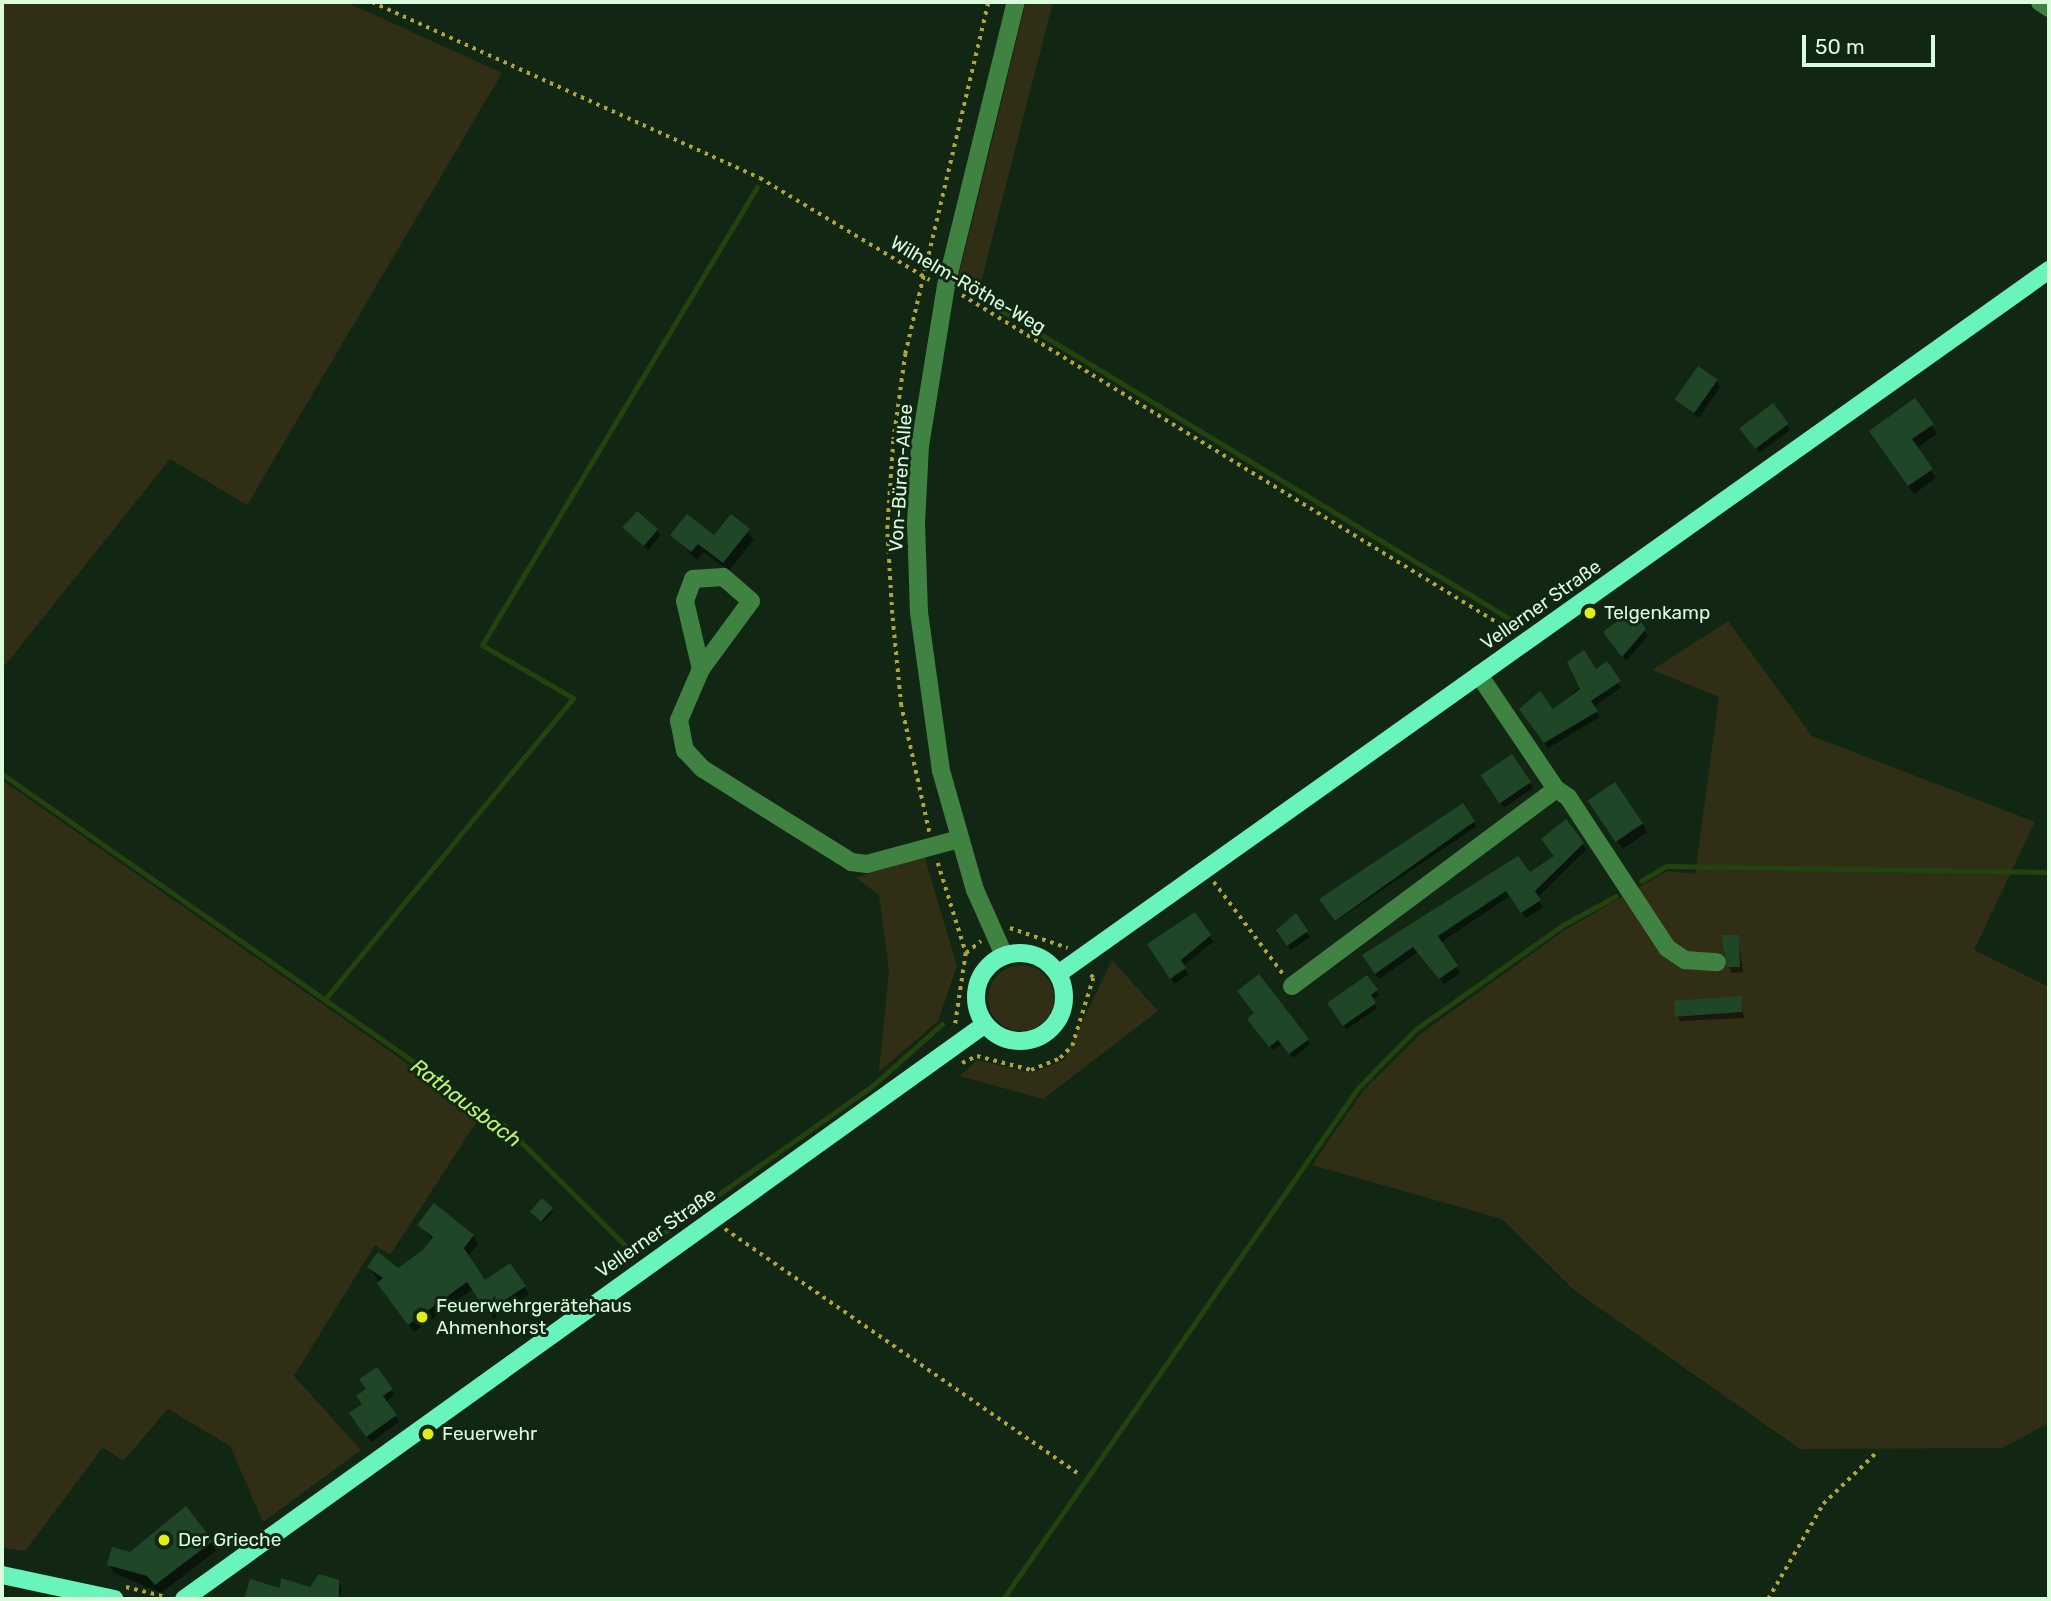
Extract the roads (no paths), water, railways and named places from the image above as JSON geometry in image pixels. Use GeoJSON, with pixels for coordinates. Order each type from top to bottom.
{"type":"FeatureCollection","features":[{"type":"Feature","properties":{"kind":"main road","name":"Vellerner Straße"},"geometry":{"type":"LineString","coordinates":[[1058,974],[2049,270]]}},
{"type":"Feature","properties":{"kind":"main road"},"geometry":{"type":"LineString","coordinates":[[1034,955],[1058,974],[1064,995],[1060,1017],[1039,1038],[1009,1041],[984,1024],[976,985],[1004,956],[1034,955]]}},
{"type":"Feature","properties":{"kind":"main road","name":"Vellerner Straße"},"geometry":{"type":"LineString","coordinates":[[184,1599],[984,1024]]}},
{"type":"Feature","properties":{"kind":"main road"},"geometry":{"type":"LineString","coordinates":[[2,1575],[114,1599]]}},
{"type":"Feature","properties":{"kind":"street","name":"Von-Büren-Allee"},"geometry":{"type":"LineString","coordinates":[[1004,956],[993,936],[959,839],[930,707],[916,524],[920,446],[946,286],[1016,2]]}},
{"type":"Feature","properties":{"kind":"street"},"geometry":{"type":"LineString","coordinates":[[2040,2],[2049,8]]}},
{"type":"Feature","properties":{"kind":"street"},"geometry":{"type":"LineString","coordinates":[[701,669],[685,601],[693,579],[723,577],[751,601],[701,669],[678,734],[685,750],[715,777],[851,862],[867,864],[959,839]]}},
{"type":"Feature","properties":{"kind":"street"},"geometry":{"type":"LineString","coordinates":[[1479,675],[1556,789],[1568,797],[1667,948],[1685,960],[1717,962]]}},
{"type":"Feature","properties":{"kind":"street"},"geometry":{"type":"LineString","coordinates":[[1292,986],[1556,789]]}},
{"type":"Feature","properties":{"kind":"waterway"},"geometry":{"type":"LineString","coordinates":[[325,999],[573,698],[482,645],[757,187]]}},
{"type":"Feature","properties":{"kind":"waterway"},"geometry":{"type":"LineString","coordinates":[[968,290],[1515,622]]}},
{"type":"Feature","properties":{"kind":"waterway","name":"Rathausbach"},"geometry":{"type":"LineString","coordinates":[[2,774],[504,1125],[634,1254],[871,1087],[942,1024]]}},
{"type":"Feature","properties":{"kind":"waterway"},"geometry":{"type":"LineString","coordinates":[[1641,881],[1666,866],[2049,872]]}},
{"type":"Feature","properties":{"kind":"waterway"},"geometry":{"type":"LineString","coordinates":[[1003,1599],[1358,1088],[1416,1029],[1563,925],[1616,896]]}},
{"type":"Feature","properties":{"kind":"place","name":"Telgenkamp"},"geometry":{"type":"Point","coordinates":[1590,613]}},
{"type":"Feature","properties":{"kind":"place","name":"Feuerwehrgerätehaus Ahmenhorst"},"geometry":{"type":"Point","coordinates":[422,1317]}},
{"type":"Feature","properties":{"kind":"place","name":"Feuerwehr"},"geometry":{"type":"Point","coordinates":[428,1434]}},
{"type":"Feature","properties":{"kind":"place","name":"Der Grieche"},"geometry":{"type":"Point","coordinates":[164,1540]}}]}
